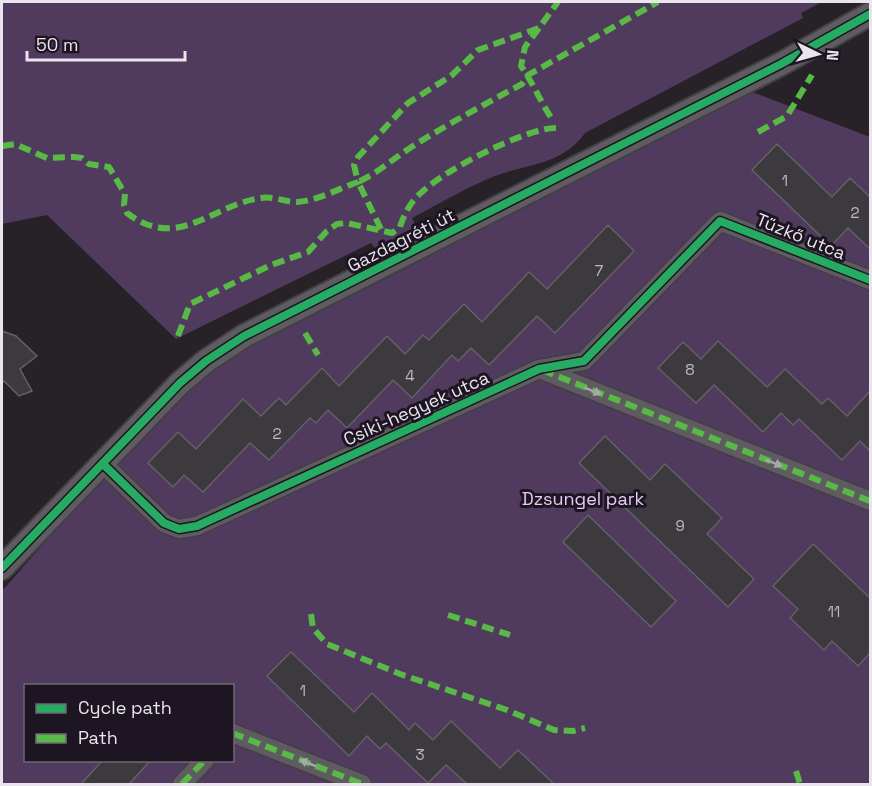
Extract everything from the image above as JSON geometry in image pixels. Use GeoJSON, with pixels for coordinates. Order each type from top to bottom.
{"type":"FeatureCollection","features":[{"type":"Feature","properties":{"kind":"street","name":"Gazdagréti út"},"geometry":{"type":"LineString","coordinates":[[2,568],[180,383],[206,361],[244,336],[781,64],[870,14]]}},
{"type":"Feature","properties":{"kind":"street","name":"Csiki-hegyek utca"},"geometry":{"type":"LineString","coordinates":[[103,464],[164,523],[179,529],[189,529],[539,369],[584,361],[720,221]]}},
{"type":"Feature","properties":{"kind":"street","name":"Tűzkő utca"},"geometry":{"type":"LineString","coordinates":[[720,221],[870,280]]}},
{"type":"Feature","properties":{"kind":"street"},"geometry":{"type":"LineString","coordinates":[[539,369],[870,501]]}},
{"type":"Feature","properties":{"kind":"street"},"geometry":{"type":"LineString","coordinates":[[234,734],[362,784]]}},
{"type":"Feature","properties":{"kind":"street"},"geometry":{"type":"LineString","coordinates":[[183,784],[203,762]]}},
{"type":"Feature","properties":{"kind":"green space"},"geometry":{"type":"Polygon","coordinates":[[[2,2],[822,2],[801,13],[803,18],[585,133],[576,144],[556,157],[485,180],[412,218],[416,226],[380,255],[371,243],[176,339],[47,215],[2,224],[2,2]]]}},
{"type":"Feature","properties":{"kind":"green space","name":"Dzsungel park"},"geometry":{"type":"Polygon","coordinates":[[[747,90],[870,137],[870,784],[2,784],[2,591],[187,379],[747,90]]]}},
{"type":"Feature","properties":{"kind":"building"},"geometry":{"type":"Polygon","coordinates":[[[777,144],[832,197],[850,178],[870,197],[870,249],[848,228],[831,246],[752,170],[777,144]]]}},
{"type":"Feature","properties":{"kind":"building"},"geometry":{"type":"Polygon","coordinates":[[[608,225],[634,251],[555,333],[537,316],[489,365],[471,348],[458,361],[452,355],[412,398],[393,380],[347,428],[328,410],[316,423],[310,418],[269,460],[250,443],[203,492],[184,475],[173,487],[148,463],[178,432],[196,449],[243,399],[261,416],[279,398],[286,405],[322,368],[339,386],[387,336],[405,354],[423,335],[429,340],[464,304],[482,322],[529,272],[547,289],[608,225]]]}},
{"type":"Feature","properties":{"kind":"building"},"geometry":{"type":"Polygon","coordinates":[[[2,331],[16,336],[37,356],[20,369],[32,391],[19,396],[4,381],[2,383],[2,331]]]}},
{"type":"Feature","properties":{"kind":"building"},"geometry":{"type":"Polygon","coordinates":[[[718,341],[767,387],[785,369],[822,404],[828,398],[847,416],[870,391],[870,451],[860,441],[842,460],[799,419],[793,425],[781,413],[763,432],[714,385],[696,403],[658,368],[683,342],[701,359],[718,341]]]}},
{"type":"Feature","properties":{"kind":"building"},"geometry":{"type":"Polygon","coordinates":[[[605,436],[650,480],[665,464],[722,518],[707,534],[754,579],[728,607],[579,463],[605,436]]]}},
{"type":"Feature","properties":{"kind":"building"},"geometry":{"type":"Polygon","coordinates":[[[588,515],[676,601],[651,627],[563,542],[588,515]]]}},
{"type":"Feature","properties":{"kind":"building"},"geometry":{"type":"Polygon","coordinates":[[[813,544],[870,598],[870,653],[858,666],[832,641],[824,650],[790,618],[798,609],[773,586],[813,544]]]}},
{"type":"Feature","properties":{"kind":"building"},"geometry":{"type":"Polygon","coordinates":[[[291,652],[354,712],[372,693],[409,730],[415,723],[433,740],[451,721],[500,768],[518,750],[554,784],[467,784],[446,765],[428,783],[386,743],[380,749],[367,736],[349,756],[267,676],[291,652]]]}},
{"type":"Feature","properties":{"kind":"building"},"geometry":{"type":"Polygon","coordinates":[[[101,762],[149,762],[129,784],[81,784],[101,762]]]}},
{"type":"Feature","properties":{"kind":"marked path"},"geometry":{"type":"LineString","coordinates":[[2,146],[15,144],[47,158],[82,158],[89,164],[109,167],[125,194],[124,205],[127,213],[145,224],[162,228],[194,223],[243,202],[261,198],[297,202],[312,199],[358,182],[354,165],[358,157],[408,103],[451,76],[478,50],[539,28],[558,2]]}},
{"type":"Feature","properties":{"kind":"marked path"},"geometry":{"type":"LineString","coordinates":[[381,229],[358,182],[440,130],[522,84],[528,75],[658,2]]}},
{"type":"Feature","properties":{"kind":"marked path"},"geometry":{"type":"LineString","coordinates":[[539,28],[525,47],[521,66],[552,119]]}},
{"type":"Feature","properties":{"kind":"marked path"},"geometry":{"type":"LineString","coordinates":[[758,132],[787,116],[812,75]]}},
{"type":"Feature","properties":{"kind":"marked path"},"geometry":{"type":"LineString","coordinates":[[178,336],[190,304],[271,265],[308,252],[327,231],[337,224],[347,223],[392,233],[400,227],[408,208],[418,196],[448,173],[506,142],[542,130],[556,128]]}},
{"type":"Feature","properties":{"kind":"marked path"},"geometry":{"type":"LineString","coordinates":[[305,333],[318,355]]}},
{"type":"Feature","properties":{"kind":"marked path"},"geometry":{"type":"LineString","coordinates":[[542,370],[870,501]]}},
{"type":"Feature","properties":{"kind":"marked path"},"geometry":{"type":"LineString","coordinates":[[311,614],[313,628],[327,644],[400,674],[507,710],[554,730],[573,731],[585,728]]}},
{"type":"Feature","properties":{"kind":"marked path"},"geometry":{"type":"LineString","coordinates":[[448,615],[510,635]]}},
{"type":"Feature","properties":{"kind":"marked path"},"geometry":{"type":"LineString","coordinates":[[234,734],[362,784]]}},
{"type":"Feature","properties":{"kind":"marked path"},"geometry":{"type":"LineString","coordinates":[[182,784],[203,762]]}},
{"type":"Feature","properties":{"kind":"marked path"},"geometry":{"type":"LineString","coordinates":[[796,771],[800,784]]}},
{"type":"Feature","properties":{"kind":"cycle path"},"geometry":{"type":"LineString","coordinates":[[2,568],[180,383],[206,361],[244,336],[781,64],[870,14]]}},
{"type":"Feature","properties":{"kind":"cycle path"},"geometry":{"type":"LineString","coordinates":[[103,464],[164,523],[179,529],[197,526],[539,369],[584,361],[720,221],[870,280]]}}]}
